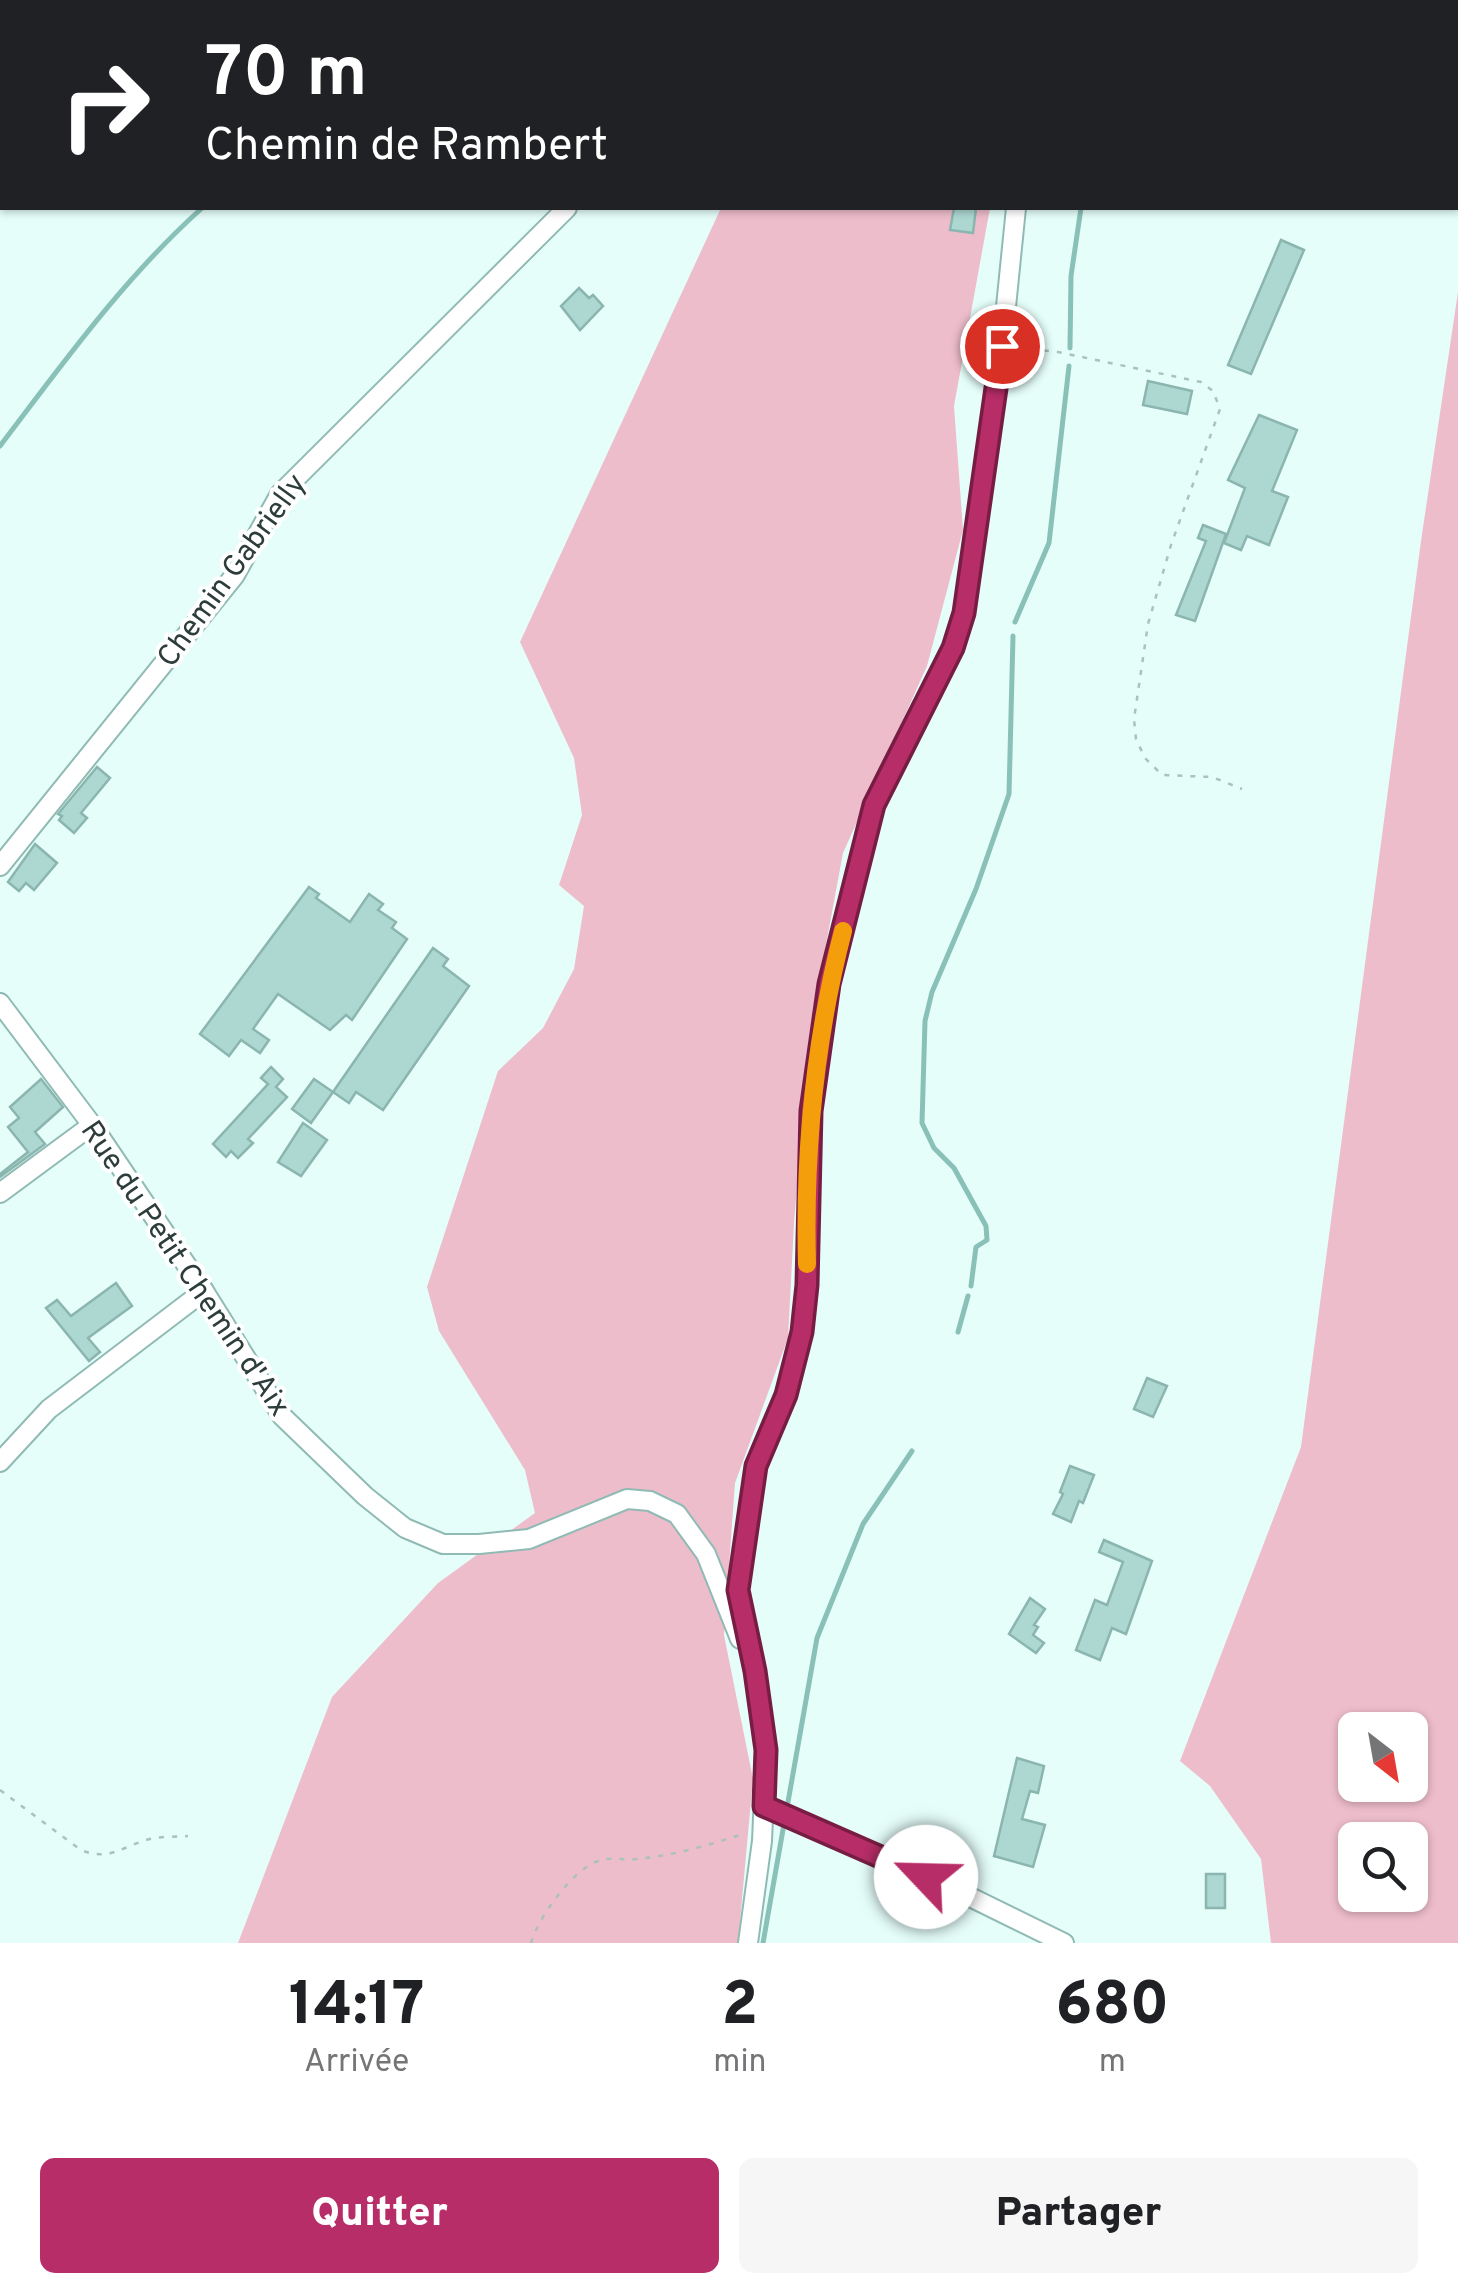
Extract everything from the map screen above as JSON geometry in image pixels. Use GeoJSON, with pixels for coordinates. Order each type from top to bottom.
{"type":"FeatureCollection","features":[{"type":"Feature","properties":{"kind":"street","name":"Chemin Gabrielly"},"geometry":{"type":"LineString","coordinates":[[0,866],[234,576],[280,494],[565,210]]}},
{"type":"Feature","properties":{"kind":"street"},"geometry":{"type":"LineString","coordinates":[[748,1943],[763,1828],[766,1750],[738,1590],[756,1466],[786,1395],[802,1332],[807,1285],[811,1111],[829,984],[874,805],[953,648],[964,613],[1002,346],[1016,210]]}},
{"type":"Feature","properties":{"kind":"street","name":"Rue du Petit Chemin d'Aix"},"geometry":{"type":"LineString","coordinates":[[0,1003],[92,1125],[204,1290],[282,1416],[365,1496],[405,1528],[443,1544],[529,1539],[627,1499],[650,1501],[676,1514],[706,1554],[755,1671]]}},
{"type":"Feature","properties":{"kind":"street"},"geometry":{"type":"LineString","coordinates":[[0,1193],[92,1125]]}},
{"type":"Feature","properties":{"kind":"street"},"geometry":{"type":"LineString","coordinates":[[0,1462],[48,1410],[204,1290]]}},
{"type":"Feature","properties":{"kind":"street"},"geometry":{"type":"LineString","coordinates":[[764,1806],[956,1890],[1064,1943]]}},
{"type":"Feature","properties":{"kind":"path"},"geometry":{"type":"LineString","coordinates":[[1002,346],[1058,352],[1200,382],[1212,391],[1220,409],[1171,545],[1148,624],[1134,720],[1136,739],[1145,758],[1162,775],[1212,777],[1242,789]]}},
{"type":"Feature","properties":{"kind":"path"},"geometry":{"type":"LineString","coordinates":[[0,1790],[93,1855],[117,1853],[145,1840],[188,1836]]}},
{"type":"Feature","properties":{"kind":"path"},"geometry":{"type":"LineString","coordinates":[[531,1943],[573,1875],[599,1860],[634,1860],[763,1828]]}},
{"type":"Feature","properties":{"kind":"shaded area"},"geometry":{"type":"Polygon","coordinates":[[[720,210],[990,210],[954,406],[963,530],[927,666],[843,853],[809,1036],[788,1338],[735,1483],[724,1635],[753,1779],[738,1943],[238,1943],[332,1697],[438,1583],[535,1513],[525,1470],[439,1331],[427,1287],[498,1071],[543,1028],[574,969],[584,906],[559,885],[582,815],[574,758],[520,642],[720,210]]]}},
{"type":"Feature","properties":{"kind":"shaded area"},"geometry":{"type":"Polygon","coordinates":[[[1458,292],[1458,1943],[1271,1943],[1261,1859],[1210,1786],[1180,1761],[1301,1447],[1421,541],[1458,292]]]}},
{"type":"Feature","properties":{"kind":"building"},"geometry":{"type":"Polygon","coordinates":[[[954,210],[976,210],[973,233],[950,230],[954,210]]]}},
{"type":"Feature","properties":{"kind":"building"},"geometry":{"type":"Polygon","coordinates":[[[1281,240],[1304,250],[1251,374],[1228,365],[1281,240]]]}},
{"type":"Feature","properties":{"kind":"building"},"geometry":{"type":"Polygon","coordinates":[[[579,288],[603,306],[580,330],[561,306],[579,288]]]}},
{"type":"Feature","properties":{"kind":"building"},"geometry":{"type":"Polygon","coordinates":[[[1148,381],[1192,391],[1187,414],[1143,405],[1148,381]]]}},
{"type":"Feature","properties":{"kind":"building"},"geometry":{"type":"Polygon","coordinates":[[[1259,415],[1297,430],[1272,491],[1288,497],[1269,545],[1247,536],[1241,550],[1224,543],[1245,488],[1228,480],[1259,415]]]}},
{"type":"Feature","properties":{"kind":"building"},"geometry":{"type":"Polygon","coordinates":[[[1203,525],[1226,534],[1195,621],[1176,615],[1206,541],[1198,538],[1203,525]]]}},
{"type":"Feature","properties":{"kind":"building"},"geometry":{"type":"Polygon","coordinates":[[[97,767],[110,778],[81,813],[87,818],[74,833],[59,820],[62,816],[58,814],[97,767]]]}},
{"type":"Feature","properties":{"kind":"building"},"geometry":{"type":"Polygon","coordinates":[[[35,844],[57,863],[34,890],[26,883],[19,891],[8,882],[35,844]]]}},
{"type":"Feature","properties":{"kind":"building"},"geometry":{"type":"Polygon","coordinates":[[[309,887],[319,894],[316,898],[350,922],[369,894],[383,904],[378,910],[396,922],[392,928],[407,939],[352,1020],[346,1015],[330,1030],[278,994],[253,1029],[269,1040],[260,1053],[241,1040],[229,1056],[200,1034],[309,887]]]}},
{"type":"Feature","properties":{"kind":"building"},"geometry":{"type":"Polygon","coordinates":[[[433,948],[448,959],[443,966],[469,986],[383,1110],[356,1092],[349,1103],[333,1092],[433,948]]]}},
{"type":"Feature","properties":{"kind":"building"},"geometry":{"type":"Polygon","coordinates":[[[271,1067],[283,1079],[276,1087],[287,1097],[248,1139],[253,1143],[238,1158],[231,1151],[226,1157],[213,1144],[268,1084],[261,1078],[271,1067]]]}},
{"type":"Feature","properties":{"kind":"building"},"geometry":{"type":"Polygon","coordinates":[[[41,1079],[63,1107],[35,1132],[45,1144],[0,1177],[28,1152],[8,1127],[19,1118],[10,1107],[41,1079]]]}},
{"type":"Feature","properties":{"kind":"building"},"geometry":{"type":"Polygon","coordinates":[[[314,1079],[333,1092],[311,1123],[292,1109],[314,1079]]]}},
{"type":"Feature","properties":{"kind":"building"},"geometry":{"type":"Polygon","coordinates":[[[303,1123],[327,1140],[301,1176],[278,1162],[303,1123]]]}},
{"type":"Feature","properties":{"kind":"building"},"geometry":{"type":"Polygon","coordinates":[[[116,1283],[132,1306],[88,1338],[100,1352],[89,1361],[46,1308],[57,1300],[71,1316],[116,1283]]]}},
{"type":"Feature","properties":{"kind":"building"},"geometry":{"type":"Polygon","coordinates":[[[1147,1378],[1167,1386],[1153,1417],[1134,1409],[1147,1378]]]}},
{"type":"Feature","properties":{"kind":"building"},"geometry":{"type":"Polygon","coordinates":[[[1070,1466],[1094,1475],[1071,1522],[1053,1514],[1070,1466]]]}},
{"type":"Feature","properties":{"kind":"building"},"geometry":{"type":"Polygon","coordinates":[[[1104,1540],[1152,1561],[1126,1634],[1112,1628],[1100,1660],[1076,1650],[1095,1600],[1107,1605],[1123,1562],[1099,1552],[1104,1540]]]}},
{"type":"Feature","properties":{"kind":"building"},"geometry":{"type":"Polygon","coordinates":[[[1030,1598],[1045,1609],[1034,1625],[1038,1627],[1033,1635],[1044,1643],[1036,1653],[1009,1634],[1030,1598]]]}},
{"type":"Feature","properties":{"kind":"building"},"geometry":{"type":"Polygon","coordinates":[[[1017,1758],[1044,1766],[1038,1793],[1030,1791],[1022,1819],[1045,1825],[1033,1867],[994,1856],[1017,1758]]]}},
{"type":"Feature","properties":{"kind":"building"},"geometry":{"type":"Polygon","coordinates":[[[1206,1874],[1225,1874],[1225,1908],[1206,1908],[1206,1874]]]}},
{"type":"Feature","properties":{"kind":"waterway"},"geometry":{"type":"LineString","coordinates":[[0,446],[120,292],[200,210]]}},
{"type":"Feature","properties":{"kind":"waterway"},"geometry":{"type":"LineString","coordinates":[[1070,348],[1071,276],[1081,210]]}},
{"type":"Feature","properties":{"kind":"waterway"},"geometry":{"type":"LineString","coordinates":[[1015,622],[1049,543],[1069,366]]}},
{"type":"Feature","properties":{"kind":"waterway"},"geometry":{"type":"LineString","coordinates":[[971,1286],[976,1247],[987,1240],[986,1226],[954,1168],[934,1148],[922,1123],[925,1021],[932,992],[976,889],[1009,794],[1013,636]]}},
{"type":"Feature","properties":{"kind":"waterway"},"geometry":{"type":"LineString","coordinates":[[958,1332],[968,1296]]}},
{"type":"Feature","properties":{"kind":"waterway"},"geometry":{"type":"LineString","coordinates":[[788,1802],[817,1638],[863,1524],[912,1451]]}},
{"type":"Feature","properties":{"kind":"waterway"},"geometry":{"type":"LineString","coordinates":[[763,1943],[784,1824]]}},
{"type":"Feature","properties":{"kind":"slow traffic"},"geometry":{"type":"LineString","coordinates":[[807,1264],[811,1111],[829,984],[843,931]]}},
{"type":"Feature","properties":{"kind":"route"},"geometry":{"type":"LineString","coordinates":[[926,1877],[764,1806],[766,1750],[738,1590],[756,1466],[786,1395],[802,1332],[807,1285],[811,1111],[829,984],[874,805],[953,648],[964,613],[1002,346]]}}]}
